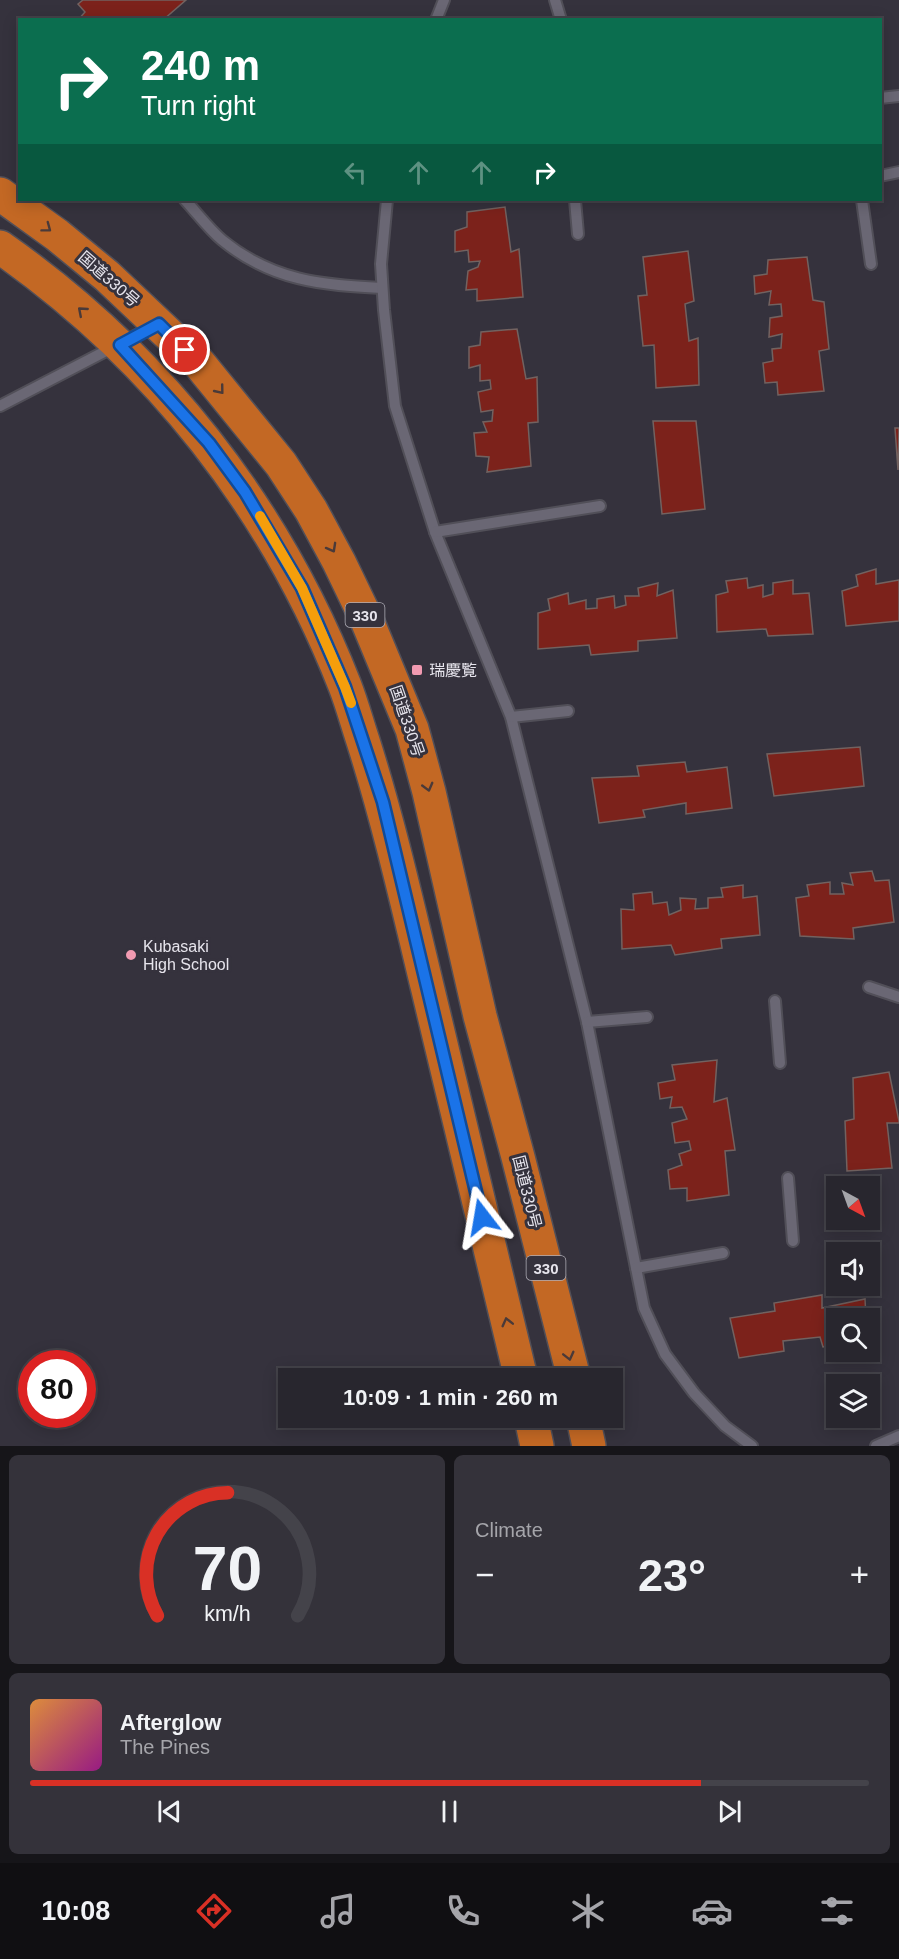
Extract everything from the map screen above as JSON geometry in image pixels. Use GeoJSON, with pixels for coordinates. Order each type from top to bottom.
{"type":"FeatureCollection","features":[{"type":"Feature","properties":{"kind":"highway","name":"国道330号"},"geometry":{"type":"LineString","coordinates":[[0,194],[57,235],[107,276],[198,362],[281,464],[311,510],[339,562],[366,618],[412,729],[429,792],[480,1016],[519,1157],[572,1368]]}},
{"type":"Feature","properties":{"kind":"highway","name":"330"},"geometry":{"type":"LineString","coordinates":[[0,247],[30,268],[120,345],[209,443],[245,492],[302,588],[345,687],[383,802],[519,1368]]}},
{"type":"Feature","properties":{"kind":"highway"},"geometry":{"type":"LineString","coordinates":[[533,1428],[537,1446]]}},
{"type":"Feature","properties":{"kind":"highway"},"geometry":{"type":"LineString","coordinates":[[585,1428],[589,1446]]}},
{"type":"Feature","properties":{"kind":"lane"},"geometry":{"type":"LineString","coordinates":[[437,18],[444,0]]}},
{"type":"Feature","properties":{"kind":"lane"},"geometry":{"type":"LineString","coordinates":[[555,0],[560,18]]}},
{"type":"Feature","properties":{"kind":"lane"},"geometry":{"type":"LineString","coordinates":[[882,98],[899,96]]}},
{"type":"Feature","properties":{"kind":"lane"},"geometry":{"type":"LineString","coordinates":[[882,176],[899,172]]}},
{"type":"Feature","properties":{"kind":"lane"},"geometry":{"type":"LineString","coordinates":[[186,201],[221,239],[237,251],[290,278],[328,285],[382,288]]}},
{"type":"Feature","properties":{"kind":"lane"},"geometry":{"type":"LineString","coordinates":[[387,201],[381,264],[395,405],[435,532],[511,717],[587,1022],[644,1308],[665,1354],[694,1393],[725,1426],[752,1446]]}},
{"type":"Feature","properties":{"kind":"lane"},"geometry":{"type":"LineString","coordinates":[[575,201],[578,234]]}},
{"type":"Feature","properties":{"kind":"lane"},"geometry":{"type":"LineString","coordinates":[[862,201],[871,264]]}},
{"type":"Feature","properties":{"kind":"lane"},"geometry":{"type":"LineString","coordinates":[[0,406],[159,324]]}},
{"type":"Feature","properties":{"kind":"lane"},"geometry":{"type":"LineString","coordinates":[[435,532],[600,506]]}},
{"type":"Feature","properties":{"kind":"lane"},"geometry":{"type":"LineString","coordinates":[[511,717],[568,711]]}},
{"type":"Feature","properties":{"kind":"lane"},"geometry":{"type":"LineString","coordinates":[[869,987],[899,997]]}},
{"type":"Feature","properties":{"kind":"lane"},"geometry":{"type":"LineString","coordinates":[[775,1001],[780,1063]]}},
{"type":"Feature","properties":{"kind":"lane"},"geometry":{"type":"LineString","coordinates":[[587,1022],[647,1017]]}},
{"type":"Feature","properties":{"kind":"lane"},"geometry":{"type":"LineString","coordinates":[[788,1178],[793,1241]]}},
{"type":"Feature","properties":{"kind":"lane"},"geometry":{"type":"LineString","coordinates":[[636,1268],[723,1253]]}},
{"type":"Feature","properties":{"kind":"lane"},"geometry":{"type":"LineString","coordinates":[[876,1446],[899,1436]]}},
{"type":"Feature","properties":{"kind":"building"},"geometry":{"type":"Polygon","coordinates":[[[83,0],[186,0],[165,18],[80,18],[85,12],[78,4],[83,0]]]}},
{"type":"Feature","properties":{"kind":"building"},"geometry":{"type":"Polygon","coordinates":[[[505,207],[511,252],[519,249],[523,297],[477,301],[477,289],[466,290],[468,271],[478,267],[480,261],[469,262],[468,250],[455,252],[455,231],[467,227],[467,212],[505,207]]]}},
{"type":"Feature","properties":{"kind":"building"},"geometry":{"type":"Polygon","coordinates":[[[688,251],[694,301],[685,304],[689,341],[698,338],[699,385],[656,388],[654,345],[643,346],[638,296],[647,295],[643,257],[688,251]]]}},
{"type":"Feature","properties":{"kind":"building"},"geometry":{"type":"Polygon","coordinates":[[[807,257],[813,300],[824,302],[829,349],[819,351],[824,391],[778,395],[777,382],[765,383],[763,363],[773,361],[772,349],[781,348],[782,334],[769,337],[770,318],[782,316],[781,304],[769,305],[771,291],[755,294],[754,276],[767,274],[768,260],[807,257]]]}},
{"type":"Feature","properties":{"kind":"building"},"geometry":{"type":"Polygon","coordinates":[[[517,329],[526,379],[537,377],[538,422],[528,423],[531,466],[487,472],[489,457],[476,456],[474,433],[487,432],[483,422],[492,421],[493,410],[481,412],[478,392],[491,389],[490,380],[480,381],[480,365],[469,368],[469,347],[480,345],[481,332],[517,329]]]}},
{"type":"Feature","properties":{"kind":"building"},"geometry":{"type":"Polygon","coordinates":[[[653,421],[696,421],[705,509],[662,514],[653,421]]]}},
{"type":"Feature","properties":{"kind":"building"},"geometry":{"type":"Polygon","coordinates":[[[895,428],[899,428],[898,470],[895,428]]]}},
{"type":"Feature","properties":{"kind":"building"},"geometry":{"type":"Polygon","coordinates":[[[876,569],[876,584],[899,580],[899,621],[846,626],[842,591],[858,586],[856,575],[876,569]]]}},
{"type":"Feature","properties":{"kind":"building"},"geometry":{"type":"Polygon","coordinates":[[[747,578],[748,588],[763,585],[763,597],[773,594],[773,583],[793,580],[793,594],[809,593],[813,634],[768,636],[766,629],[717,632],[716,595],[728,592],[726,581],[747,578]]]}},
{"type":"Feature","properties":{"kind":"building"},"geometry":{"type":"Polygon","coordinates":[[[658,583],[657,596],[673,590],[677,638],[638,641],[638,651],[591,655],[589,645],[538,649],[538,613],[550,610],[548,599],[568,593],[569,604],[586,600],[586,609],[597,608],[597,599],[614,596],[615,608],[626,605],[625,596],[639,596],[638,588],[658,583]]]}},
{"type":"Feature","properties":{"kind":"building"},"geometry":{"type":"Polygon","coordinates":[[[860,747],[864,786],[774,796],[767,754],[860,747]]]}},
{"type":"Feature","properties":{"kind":"building"},"geometry":{"type":"Polygon","coordinates":[[[685,762],[687,772],[727,767],[732,808],[686,814],[686,803],[643,810],[645,817],[599,823],[592,778],[639,776],[637,766],[685,762]]]}},
{"type":"Feature","properties":{"kind":"building"},"geometry":{"type":"Polygon","coordinates":[[[872,871],[875,881],[889,880],[894,922],[853,928],[854,939],[800,936],[796,898],[809,896],[807,885],[830,882],[830,894],[844,894],[842,883],[853,885],[850,873],[872,871]]]}},
{"type":"Feature","properties":{"kind":"building"},"geometry":{"type":"Polygon","coordinates":[[[743,885],[743,898],[757,896],[760,935],[721,939],[722,948],[675,955],[671,945],[622,949],[621,909],[634,910],[633,894],[652,892],[653,904],[667,902],[669,915],[681,910],[680,898],[696,899],[695,909],[708,908],[708,898],[723,897],[721,888],[743,885]]]}},
{"type":"Feature","properties":{"kind":"building"},"geometry":{"type":"Polygon","coordinates":[[[717,1060],[714,1102],[727,1098],[735,1150],[725,1151],[729,1195],[687,1201],[687,1188],[670,1189],[668,1170],[682,1165],[679,1154],[691,1150],[689,1141],[675,1143],[672,1123],[687,1119],[682,1107],[670,1108],[672,1097],[660,1099],[658,1083],[675,1080],[672,1065],[717,1060]]]}},
{"type":"Feature","properties":{"kind":"building"},"geometry":{"type":"Polygon","coordinates":[[[889,1072],[899,1121],[899,1123],[887,1123],[892,1168],[847,1171],[845,1121],[854,1119],[853,1078],[889,1072]]]}},
{"type":"Feature","properties":{"kind":"building"},"geometry":{"type":"Polygon","coordinates":[[[822,1295],[822,1308],[865,1299],[865,1308],[826,1308],[826,1347],[823,1347],[820,1337],[783,1341],[784,1351],[739,1358],[730,1318],[775,1311],[774,1303],[822,1295]]]}},
{"type":"Feature","properties":{"kind":"slow traffic"},"geometry":{"type":"LineString","coordinates":[[260,516],[302,588],[351,703]]}},
{"type":"Feature","properties":{"kind":"place","name":"瑞慶覧"},"geometry":{"type":"Point","coordinates":[417,670]}},
{"type":"Feature","properties":{"kind":"place","name":"Kubasaki High School"},"geometry":{"type":"Point","coordinates":[131,955]}},
{"type":"Feature","properties":{"kind":"route"},"geometry":{"type":"LineString","coordinates":[[185,350],[159,324],[120,345],[209,443],[245,492],[302,588],[345,687],[383,802],[482,1217]]}}]}
